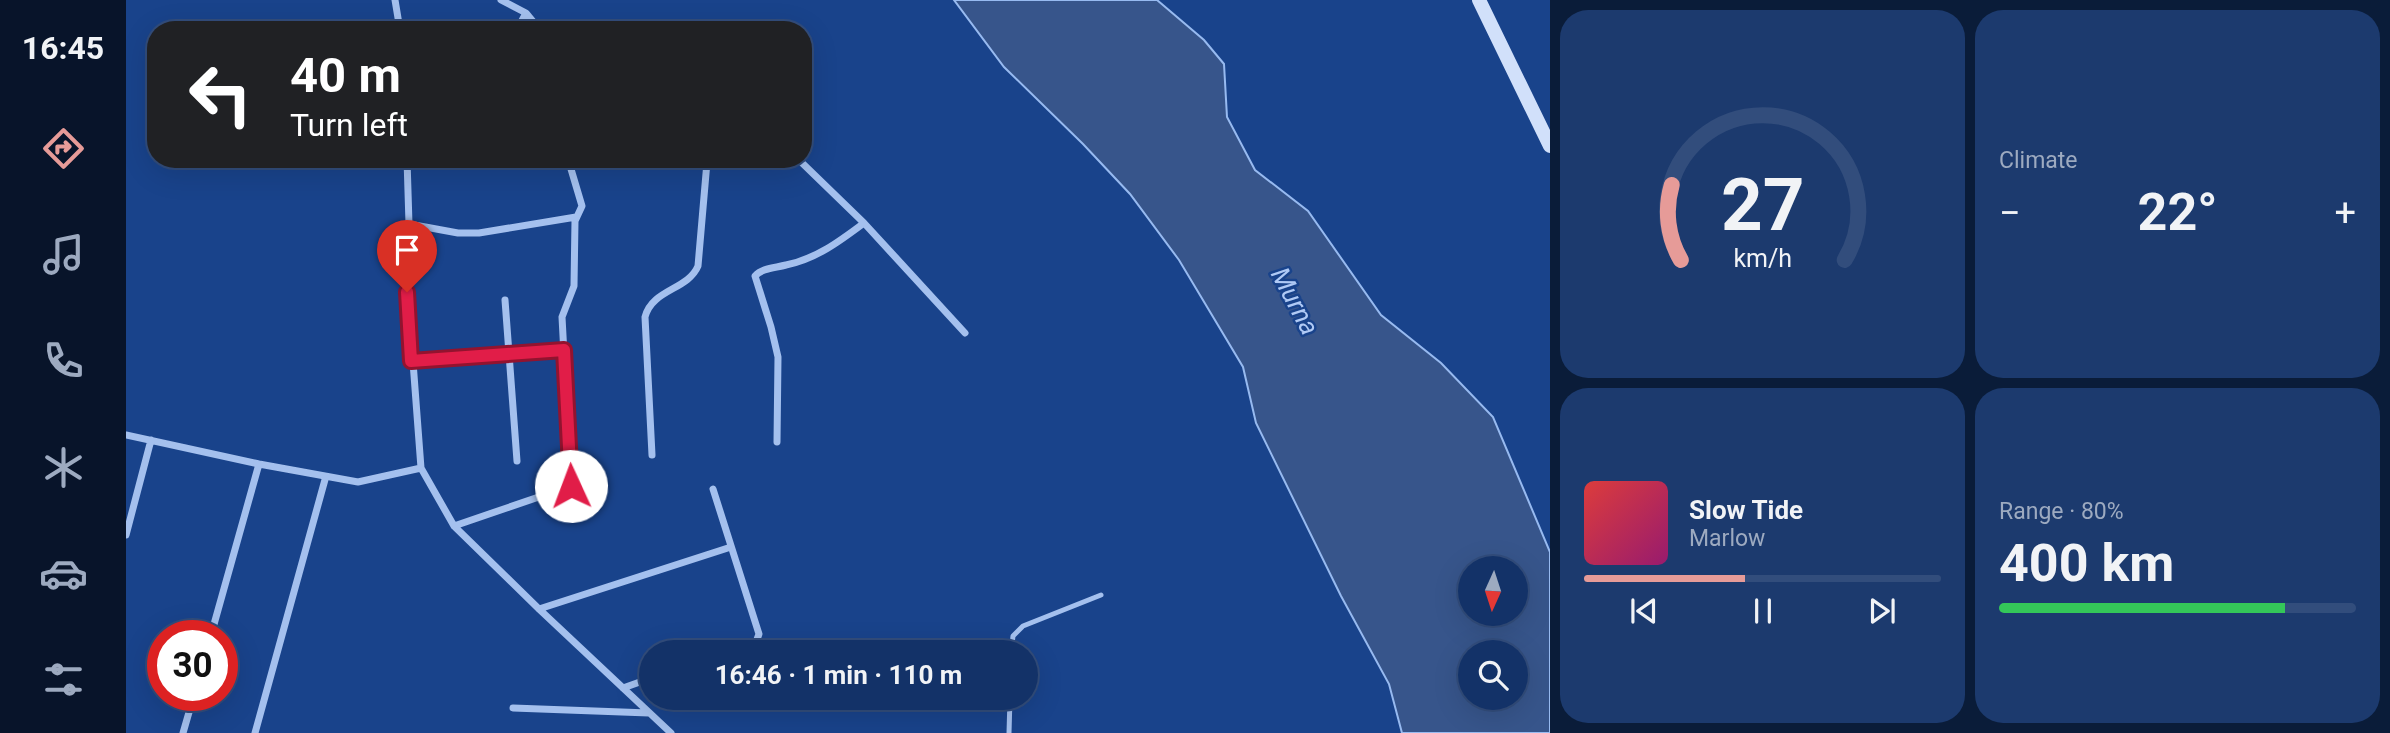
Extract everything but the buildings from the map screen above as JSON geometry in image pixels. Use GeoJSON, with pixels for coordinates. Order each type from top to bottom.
{"type":"FeatureCollection","features":[{"type":"Feature","properties":{"kind":"street"},"geometry":{"type":"LineString","coordinates":[[396,0],[399,21]]}},
{"type":"Feature","properties":{"kind":"street"},"geometry":{"type":"LineString","coordinates":[[501,0],[526,13],[533,21]]}},
{"type":"Feature","properties":{"kind":"street"},"geometry":{"type":"LineString","coordinates":[[1479,0],[1550,146]]}},
{"type":"Feature","properties":{"kind":"street"},"geometry":{"type":"LineString","coordinates":[[522,21],[526,13]]}},
{"type":"Feature","properties":{"kind":"street"},"geometry":{"type":"LineString","coordinates":[[407,168],[409,224],[406,269],[421,468],[454,526],[671,733]]}},
{"type":"Feature","properties":{"kind":"street"},"geometry":{"type":"LineString","coordinates":[[454,526],[571,486],[562,317],[574,286],[576,217],[581,203],[571,168]]}},
{"type":"Feature","properties":{"kind":"street"},"geometry":{"type":"LineString","coordinates":[[652,455],[645,317],[651,302],[696,271],[708,168]]}},
{"type":"Feature","properties":{"kind":"street"},"geometry":{"type":"LineString","coordinates":[[806,168],[864,223],[965,333]]}},
{"type":"Feature","properties":{"kind":"street"},"geometry":{"type":"LineString","coordinates":[[409,224],[458,233],[478,233],[576,217]]}},
{"type":"Feature","properties":{"kind":"street"},"geometry":{"type":"LineString","coordinates":[[777,442],[778,357],[755,276],[762,270],[790,265],[812,257],[834,246],[864,223]]}},
{"type":"Feature","properties":{"kind":"street"},"geometry":{"type":"LineString","coordinates":[[505,300],[517,461]]}},
{"type":"Feature","properties":{"kind":"street"},"geometry":{"type":"LineString","coordinates":[[411,361],[564,350]]}},
{"type":"Feature","properties":{"kind":"street"},"geometry":{"type":"LineString","coordinates":[[126,435],[358,482],[421,468]]}},
{"type":"Feature","properties":{"kind":"street"},"geometry":{"type":"LineString","coordinates":[[126,535],[150,440]]}},
{"type":"Feature","properties":{"kind":"street"},"geometry":{"type":"LineString","coordinates":[[215,620],[259,464]]}},
{"type":"Feature","properties":{"kind":"street"},"geometry":{"type":"LineString","coordinates":[[255,733],[326,476]]}},
{"type":"Feature","properties":{"kind":"street"},"geometry":{"type":"LineString","coordinates":[[713,489],[758,640]]}},
{"type":"Feature","properties":{"kind":"street"},"geometry":{"type":"LineString","coordinates":[[538,609],[731,547]]}},
{"type":"Feature","properties":{"kind":"street"},"geometry":{"type":"LineString","coordinates":[[623,688],[639,682]]}},
{"type":"Feature","properties":{"kind":"street"},"geometry":{"type":"LineString","coordinates":[[513,708],[650,713]]}},
{"type":"Feature","properties":{"kind":"street"},"geometry":{"type":"LineString","coordinates":[[183,733],[189,711]]}},
{"type":"Feature","properties":{"kind":"lane"},"geometry":{"type":"LineString","coordinates":[[1013,640],[1023,626],[1101,595]]}},
{"type":"Feature","properties":{"kind":"lane"},"geometry":{"type":"LineString","coordinates":[[1009,733],[1010,710]]}},
{"type":"Feature","properties":{"kind":"water","name":"Murna"},"geometry":{"type":"Polygon","coordinates":[[[954,0],[1157,0],[1204,40],[1224,64],[1227,117],[1255,170],[1308,211],[1381,315],[1441,363],[1493,417],[1550,552],[1550,733],[1402,733],[1389,684],[1341,596],[1256,423],[1243,367],[1179,260],[1130,194],[1004,67],[954,0]]]}},
{"type":"Feature","properties":{"kind":"route"},"geometry":{"type":"LineString","coordinates":[[407,292],[411,361],[564,350],[571,486]]}}]}
